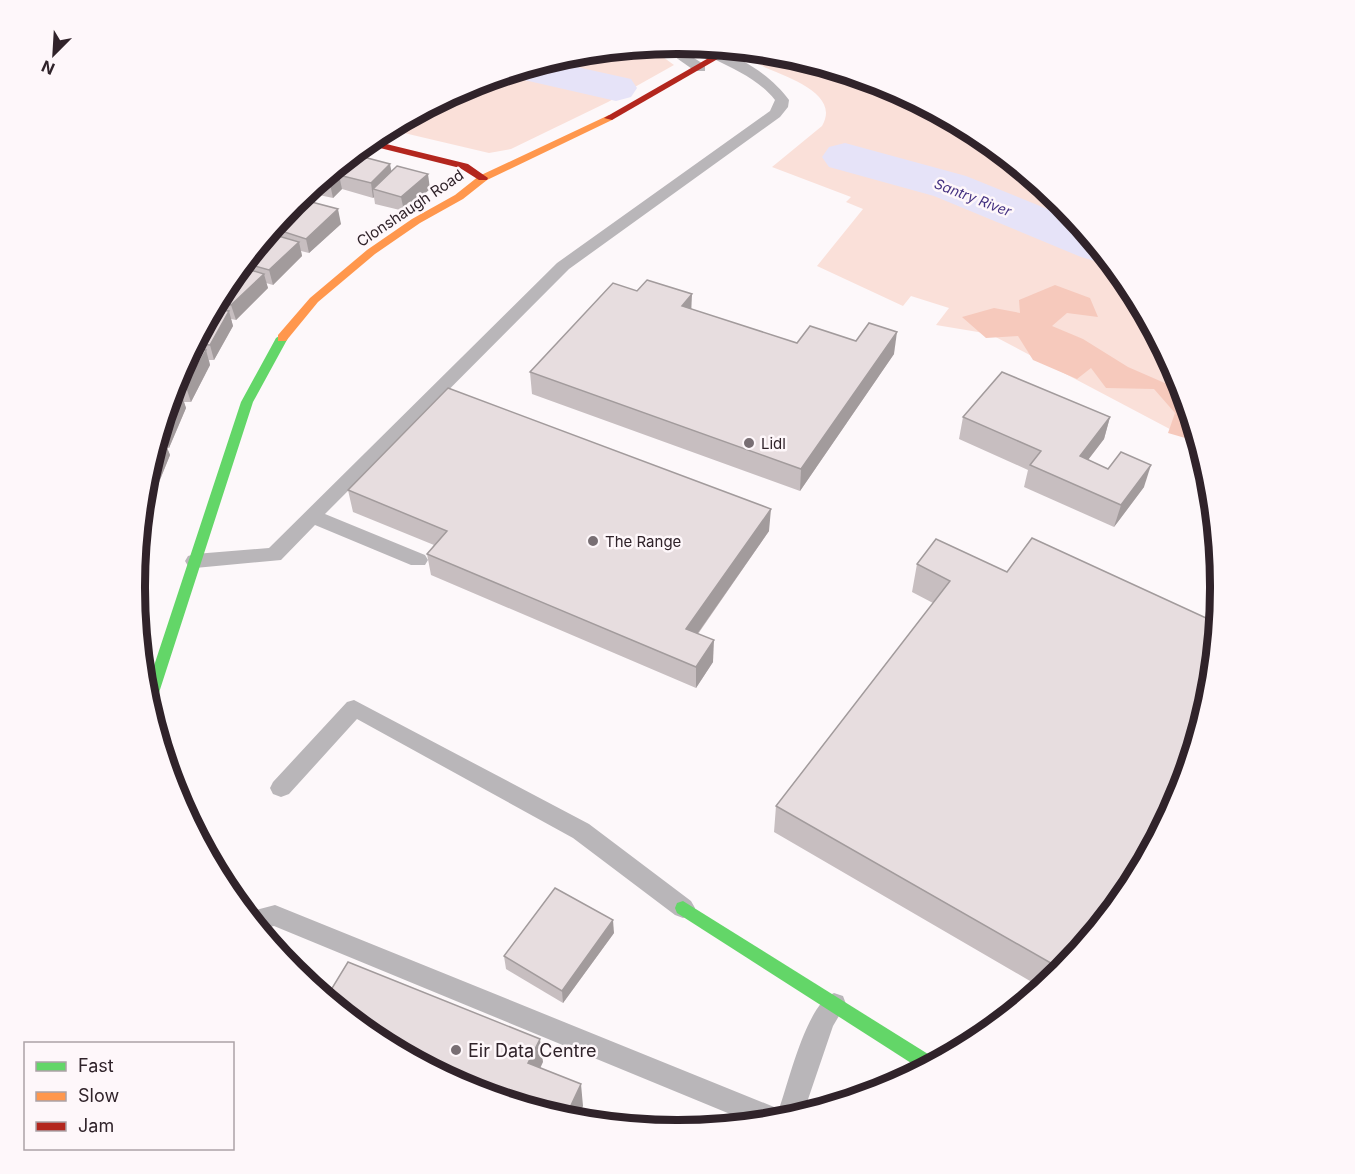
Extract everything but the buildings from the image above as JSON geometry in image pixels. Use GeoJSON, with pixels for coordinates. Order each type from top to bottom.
{"type":"FeatureCollection","features":[{"type":"Feature","properties":{"kind":"street","name":"Clonshaugh Road"},"geometry":{"type":"LineString","coordinates":[[154,686],[247,402],[277,344],[314,300],[371,252],[416,221],[459,197],[483,178],[618,114],[720,56]]}},
{"type":"Feature","properties":{"kind":"street"},"geometry":{"type":"LineString","coordinates":[[379,145],[464,166],[483,178]]}},
{"type":"Feature","properties":{"kind":"street"},"geometry":{"type":"LineString","coordinates":[[683,908],[922,1060]]}},
{"type":"Feature","properties":{"kind":"lane"},"geometry":{"type":"LineString","coordinates":[[678,54],[700,68]]}},
{"type":"Feature","properties":{"kind":"lane"},"geometry":{"type":"LineString","coordinates":[[195,561],[274,555],[563,266],[775,114],[781,107],[782,100],[776,92],[731,57]]}},
{"type":"Feature","properties":{"kind":"lane"},"geometry":{"type":"LineString","coordinates":[[312,516],[418,560]]}},
{"type":"Feature","properties":{"kind":"lane"},"geometry":{"type":"LineString","coordinates":[[281,788],[354,708],[581,831],[683,908]]}},
{"type":"Feature","properties":{"kind":"lane"},"geometry":{"type":"LineString","coordinates":[[261,919],[275,915],[759,1113]]}},
{"type":"Feature","properties":{"kind":"lane"},"geometry":{"type":"LineString","coordinates":[[792,1107],[823,1020],[834,1004]]}},
{"type":"Feature","properties":{"kind":"shaded area"},"geometry":{"type":"Polygon","coordinates":[[[643,55],[660,55],[674,65],[608,102],[511,149],[489,153],[400,132],[474,95],[540,72],[574,64],[643,55]]]}},
{"type":"Feature","properties":{"kind":"shaded area"},"geometry":{"type":"Polygon","coordinates":[[[757,60],[815,72],[849,82],[913,109],[974,144],[1029,186],[1078,236],[1121,291],[1156,351],[1170,383],[1189,439],[990,334],[936,325],[949,308],[911,296],[903,306],[817,266],[863,209],[846,202],[851,197],[772,167],[822,126],[826,114],[824,104],[817,95],[794,80],[758,64],[757,60]]]}},
{"type":"Feature","properties":{"kind":"shaded area"},"geometry":{"type":"Polygon","coordinates":[[[1055,285],[1090,298],[1098,317],[1067,313],[1052,326],[1083,339],[1128,367],[1171,386],[1189,439],[1168,433],[1175,413],[1154,389],[1106,388],[1091,368],[1077,379],[1033,360],[1018,336],[986,338],[962,317],[994,308],[1020,313],[1019,300],[1055,285]]]}},
{"type":"Feature","properties":{"kind":"waterway","name":"Santry River"},"geometry":{"type":"LineString","coordinates":[[542,72],[616,88]]}},
{"type":"Feature","properties":{"kind":"waterway","name":"Santry River"},"geometry":{"type":"LineString","coordinates":[[845,157],[950,186],[1081,240]]}},
{"type":"Feature","properties":{"kind":"traffic: fast"},"geometry":{"type":"LineString","coordinates":[[154,686],[247,402],[282,338]]}},
{"type":"Feature","properties":{"kind":"traffic: fast"},"geometry":{"type":"LineString","coordinates":[[683,908],[922,1060]]}},
{"type":"Feature","properties":{"kind":"traffic: slow"},"geometry":{"type":"LineString","coordinates":[[282,338],[314,300],[371,252],[416,221],[459,197],[483,178],[609,118]]}},
{"type":"Feature","properties":{"kind":"traffic: jam"},"geometry":{"type":"LineString","coordinates":[[609,118],[719,56]]}},
{"type":"Feature","properties":{"kind":"traffic: jam"},"geometry":{"type":"LineString","coordinates":[[379,145],[464,166],[483,178]]}},
{"type":"Feature","properties":{"kind":"place","name":"Lidl"},"geometry":{"type":"Point","coordinates":[749,443]}},
{"type":"Feature","properties":{"kind":"place","name":"The Range"},"geometry":{"type":"Point","coordinates":[593,541]}},
{"type":"Feature","properties":{"kind":"place","name":"Eir Data Centre"},"geometry":{"type":"Point","coordinates":[456,1050]}}]}
